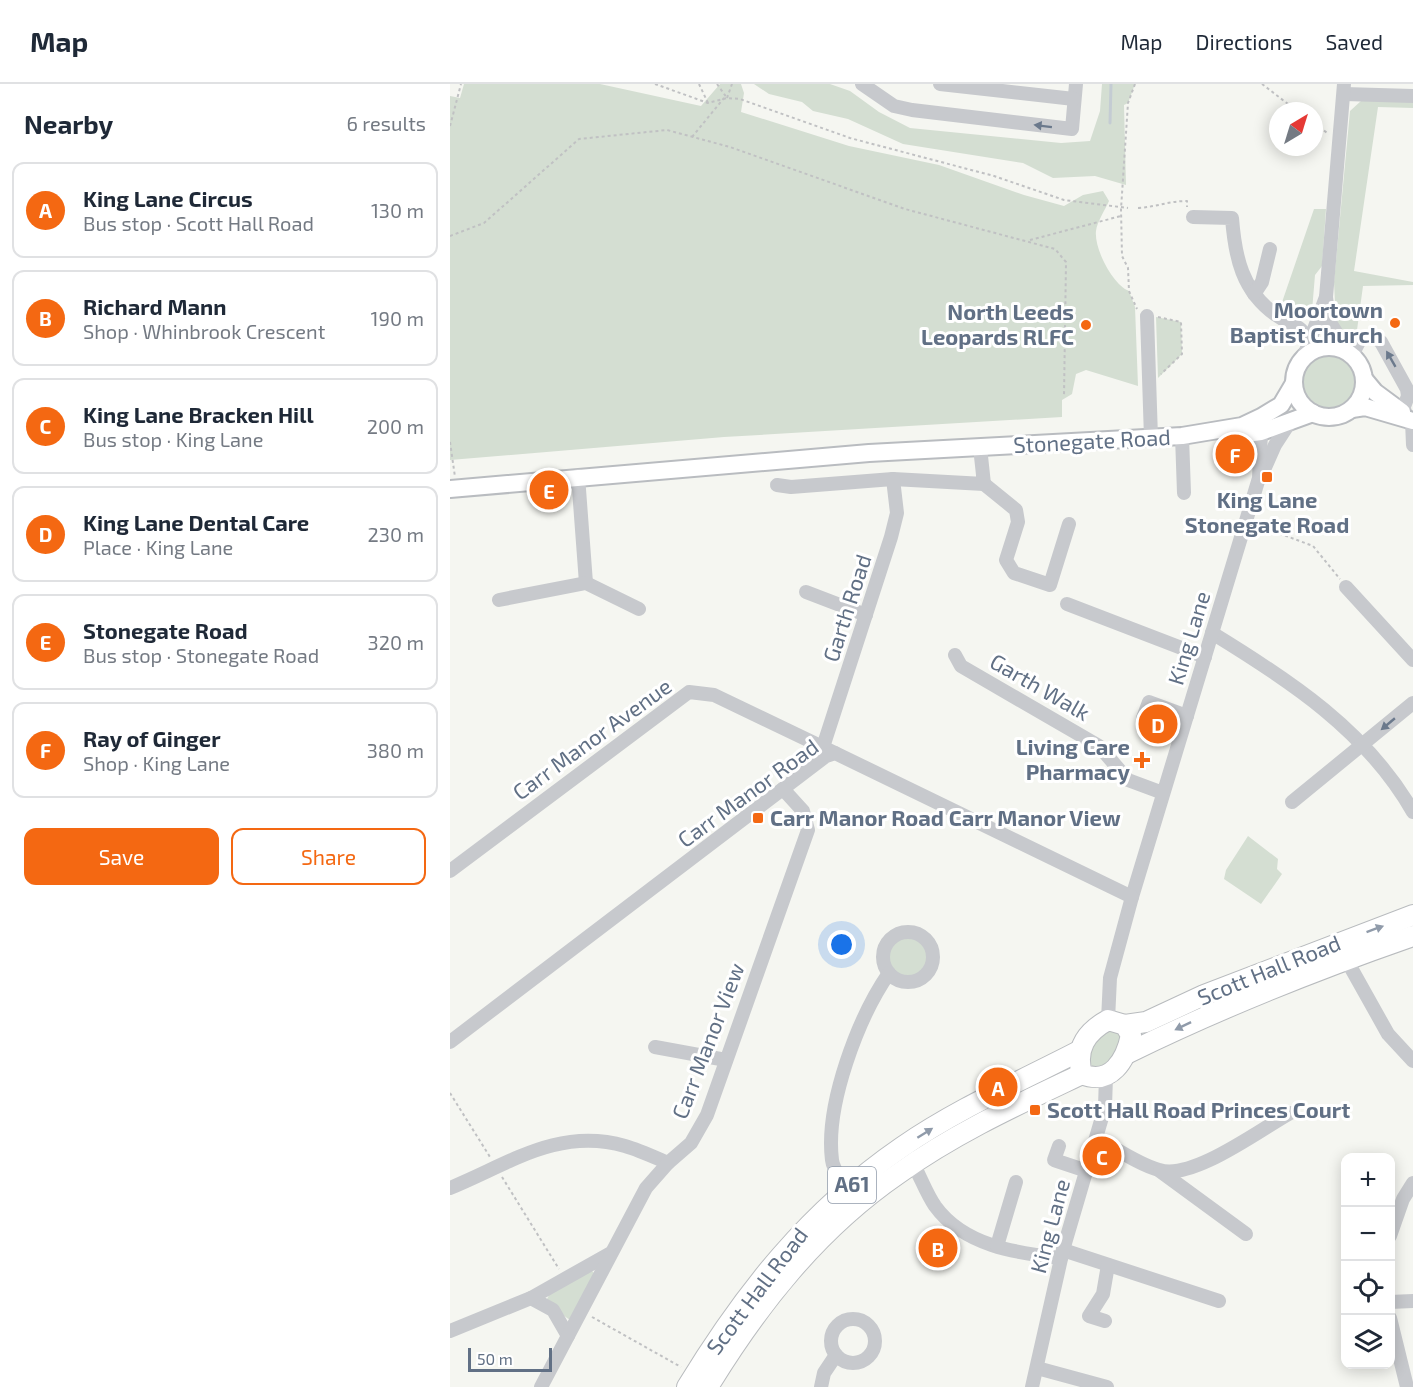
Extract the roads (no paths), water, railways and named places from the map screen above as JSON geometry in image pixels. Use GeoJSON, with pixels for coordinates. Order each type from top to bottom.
{"type":"FeatureCollection","features":[{"type":"Feature","properties":{"kind":"highway","name":"Scott Hall Road"},"geometry":{"type":"LineString","coordinates":[[1116,1022],[1146,1022],[1215,991],[1413,915]]}},
{"type":"Feature","properties":{"kind":"highway","name":"Scott Hall Road"},"geometry":{"type":"LineString","coordinates":[[1128,1053],[1207,1015],[1346,959],[1413,936]]}},
{"type":"Feature","properties":{"kind":"highway","name":"A61"},"geometry":{"type":"LineString","coordinates":[[1079,1051],[1088,1036],[1116,1022]]}},
{"type":"Feature","properties":{"kind":"highway"},"geometry":{"type":"LineString","coordinates":[[1106,1076],[1128,1053],[1131,1035],[1116,1022]]}},
{"type":"Feature","properties":{"kind":"highway","name":"Scott Hall Road"},"geometry":{"type":"LineString","coordinates":[[696,1383],[748,1327],[783,1280],[819,1240],[908,1155],[954,1115],[1079,1051]]}},
{"type":"Feature","properties":{"kind":"highway"},"geometry":{"type":"LineString","coordinates":[[1079,1051],[1082,1074]]}},
{"type":"Feature","properties":{"kind":"highway","name":"Scott Hall Road"},"geometry":{"type":"LineString","coordinates":[[696,1383],[768,1269],[808,1224],[847,1189],[908,1155],[1082,1074]]}},
{"type":"Feature","properties":{"kind":"highway","name":"A61"},"geometry":{"type":"LineString","coordinates":[[1082,1074],[1090,1077],[1106,1076]]}},
{"type":"Feature","properties":{"kind":"main road"},"geometry":{"type":"LineString","coordinates":[[1261,424],[1281,405],[1294,383],[1295,375],[1303,359],[1320,348],[1330,347],[1350,354],[1358,362],[1365,380],[1375,392],[1409,418]]}},
{"type":"Feature","properties":{"kind":"main road"},"geometry":{"type":"LineString","coordinates":[[1352,409],[1364,391],[1365,380]]}},
{"type":"Feature","properties":{"kind":"main road"},"geometry":{"type":"LineString","coordinates":[[1294,383],[1300,401],[1313,413],[1333,417],[1352,409],[1365,407],[1409,418]]}},
{"type":"Feature","properties":{"kind":"main road"},"geometry":{"type":"LineString","coordinates":[[1261,424],[1290,422],[1313,413]]}},
{"type":"Feature","properties":{"kind":"main road","name":"Stonegate Road"},"geometry":{"type":"LineString","coordinates":[[1203,433],[1213,437],[1239,435],[1261,424]]}},
{"type":"Feature","properties":{"kind":"main road","name":"Stonegate Road"},"geometry":{"type":"LineString","coordinates":[[453,489],[578,476],[869,453],[1182,436],[1213,429],[1261,424]]}},
{"type":"Feature","properties":{"kind":"street"},"geometry":{"type":"LineString","coordinates":[[862,84],[894,106],[912,110],[1072,129],[1076,84]]}},
{"type":"Feature","properties":{"kind":"street"},"geometry":{"type":"LineString","coordinates":[[940,84],[1074,99]]}},
{"type":"Feature","properties":{"kind":"street"},"geometry":{"type":"LineString","coordinates":[[1303,359],[1323,302],[1344,89],[1413,96]]}},
{"type":"Feature","properties":{"kind":"street"},"geometry":{"type":"LineString","coordinates":[[1193,217],[1232,218],[1234,253],[1240,271],[1254,294],[1275,315],[1296,324],[1303,330],[1310,343]]}},
{"type":"Feature","properties":{"kind":"street"},"geometry":{"type":"LineString","coordinates":[[1254,294],[1262,282],[1270,249]]}},
{"type":"Feature","properties":{"kind":"street"},"geometry":{"type":"LineString","coordinates":[[1296,324],[1308,319],[1323,302]]}},
{"type":"Feature","properties":{"kind":"street"},"geometry":{"type":"LineString","coordinates":[[1323,302],[1329,321],[1350,354],[1361,338],[1374,337],[1381,342],[1407,389],[1413,445]]}},
{"type":"Feature","properties":{"kind":"street"},"geometry":{"type":"LineString","coordinates":[[1147,316],[1151,438]]}},
{"type":"Feature","properties":{"kind":"street","name":"King Lane"},"geometry":{"type":"LineString","coordinates":[[1116,1022],[1110,978],[1132,897],[1259,478],[1290,422]]}},
{"type":"Feature","properties":{"kind":"street","name":"King Lane"},"geometry":{"type":"LineString","coordinates":[[1259,478],[1261,424]]}},
{"type":"Feature","properties":{"kind":"street","name":"King Lane"},"geometry":{"type":"LineString","coordinates":[[1239,435],[1254,451],[1259,478]]}},
{"type":"Feature","properties":{"kind":"street"},"geometry":{"type":"LineString","coordinates":[[1182,436],[1184,492]]}},
{"type":"Feature","properties":{"kind":"street","name":"Stonegate Road"},"geometry":{"type":"LineString","coordinates":[[980,447],[984,484]]}},
{"type":"Feature","properties":{"kind":"street"},"geometry":{"type":"LineString","coordinates":[[578,476],[586,583]]}},
{"type":"Feature","properties":{"kind":"street"},"geometry":{"type":"LineString","coordinates":[[777,485],[791,487],[893,479],[984,484],[1016,510],[1018,522],[1006,560],[1014,573],[1050,585],[1069,524]]}},
{"type":"Feature","properties":{"kind":"street","name":"Garth Road"},"geometry":{"type":"LineString","coordinates":[[829,750],[897,513],[893,479]]}},
{"type":"Feature","properties":{"kind":"street"},"geometry":{"type":"LineString","coordinates":[[500,600],[586,583],[639,609]]}},
{"type":"Feature","properties":{"kind":"street"},"geometry":{"type":"LineString","coordinates":[[1346,587],[1413,660]]}},
{"type":"Feature","properties":{"kind":"street"},"geometry":{"type":"LineString","coordinates":[[806,592],[866,615]]}},
{"type":"Feature","properties":{"kind":"street"},"geometry":{"type":"LineString","coordinates":[[1067,604],[1205,657]]}},
{"type":"Feature","properties":{"kind":"street"},"geometry":{"type":"LineString","coordinates":[[1212,633],[1287,680],[1315,701],[1386,771],[1413,812]]}},
{"type":"Feature","properties":{"kind":"street","name":"Garth Walk"},"geometry":{"type":"LineString","coordinates":[[956,655],[961,666],[1099,746],[1128,780],[1163,793]]}},
{"type":"Feature","properties":{"kind":"street","name":"Carr Manor Avenue"},"geometry":{"type":"LineString","coordinates":[[450,871],[689,692],[714,694],[829,750]]}},
{"type":"Feature","properties":{"kind":"street"},"geometry":{"type":"LineString","coordinates":[[1143,718],[1149,702],[1187,716]]}},
{"type":"Feature","properties":{"kind":"street"},"geometry":{"type":"LineString","coordinates":[[1292,802],[1413,703]]}},
{"type":"Feature","properties":{"kind":"street","name":"Carr Manor Road"},"geometry":{"type":"LineString","coordinates":[[450,1042],[826,756],[829,750],[1132,897]]}},
{"type":"Feature","properties":{"kind":"street","name":"Carr Manor View"},"geometry":{"type":"LineString","coordinates":[[541,1387],[609,1254],[646,1188],[668,1163],[691,1143],[707,1115],[808,830],[803,811],[783,789]]}},
{"type":"Feature","properties":{"kind":"street"},"geometry":{"type":"LineString","coordinates":[[1346,959],[1388,1034],[1413,1061]]}},
{"type":"Feature","properties":{"kind":"street"},"geometry":{"type":"LineString","coordinates":[[847,1189],[832,1163],[831,1128],[842,1077],[876,993],[889,973]]}},
{"type":"Feature","properties":{"kind":"street"},"geometry":{"type":"LineString","coordinates":[[655,1047],[726,1060]]}},
{"type":"Feature","properties":{"kind":"street","name":"King Lane"},"geometry":{"type":"LineString","coordinates":[[1032,1387],[1062,1254],[1106,1107],[1106,1076]]}},
{"type":"Feature","properties":{"kind":"street"},"geometry":{"type":"LineString","coordinates":[[1160,1171],[1175,1172],[1192,1167],[1290,1113]]}},
{"type":"Feature","properties":{"kind":"street"},"geometry":{"type":"LineString","coordinates":[[1097,1138],[1160,1171],[1246,1234]]}},
{"type":"Feature","properties":{"kind":"street"},"geometry":{"type":"LineString","coordinates":[[450,1188],[497,1169],[538,1148],[578,1140],[624,1145],[668,1163]]}},
{"type":"Feature","properties":{"kind":"street"},"geometry":{"type":"LineString","coordinates":[[1059,1146],[1054,1160],[1087,1170]]}},
{"type":"Feature","properties":{"kind":"street"},"geometry":{"type":"LineString","coordinates":[[908,1155],[935,1205],[967,1234],[1013,1253],[1062,1254],[1108,1264],[1219,1301]]}},
{"type":"Feature","properties":{"kind":"street"},"geometry":{"type":"LineString","coordinates":[[997,1246],[1016,1182]]}},
{"type":"Feature","properties":{"kind":"street"},"geometry":{"type":"LineString","coordinates":[[1395,1222],[1403,1199],[1413,1183]]}},
{"type":"Feature","properties":{"kind":"street"},"geometry":{"type":"LineString","coordinates":[[831,1202],[845,1217]]}},
{"type":"Feature","properties":{"kind":"street"},"geometry":{"type":"LineString","coordinates":[[450,1330],[531,1298],[609,1254]]}},
{"type":"Feature","properties":{"kind":"street"},"geometry":{"type":"LineString","coordinates":[[1105,1321],[1089,1316],[1105,1287],[1108,1264]]}},
{"type":"Feature","properties":{"kind":"street"},"geometry":{"type":"LineString","coordinates":[[531,1298],[553,1310],[568,1336]]}},
{"type":"Feature","properties":{"kind":"street"},"geometry":{"type":"LineString","coordinates":[[1395,1302],[1413,1301]]}},
{"type":"Feature","properties":{"kind":"street"},"geometry":{"type":"LineString","coordinates":[[1395,1338],[1407,1387]]}},
{"type":"Feature","properties":{"kind":"street"},"geometry":{"type":"LineString","coordinates":[[821,1387],[824,1373],[836,1354]]}},
{"type":"Feature","properties":{"kind":"street"},"geometry":{"type":"LineString","coordinates":[[1037,1368],[1107,1387]]}},
{"type":"Feature","properties":{"kind":"waterway"},"geometry":{"type":"LineString","coordinates":[[1110,123],[1111,84]]}},
{"type":"Feature","properties":{"kind":"place","name":"Moortown Baptist Church"},"geometry":{"type":"Point","coordinates":[1395,323]}},
{"type":"Feature","properties":{"kind":"place","name":"North Leeds Leopards RLFC"},"geometry":{"type":"Point","coordinates":[1086,325]}},
{"type":"Feature","properties":{"kind":"place","name":"Ray of Ginger"},"geometry":{"type":"Point","coordinates":[1235,454]}},
{"type":"Feature","properties":{"kind":"place","name":"King Lane Stonegate Road"},"geometry":{"type":"Point","coordinates":[1267,477]}},
{"type":"Feature","properties":{"kind":"place","name":"Stonegate Road"},"geometry":{"type":"Point","coordinates":[549,490]}},
{"type":"Feature","properties":{"kind":"place","name":"King Lane Dental Care"},"geometry":{"type":"Point","coordinates":[1158,724]}},
{"type":"Feature","properties":{"kind":"place","name":"Living Care Pharmacy"},"geometry":{"type":"Point","coordinates":[1142,760]}},
{"type":"Feature","properties":{"kind":"place","name":"Carr Manor Road Carr Manor View"},"geometry":{"type":"Point","coordinates":[758,818]}},
{"type":"Feature","properties":{"kind":"place","name":"King Lane Circus"},"geometry":{"type":"Point","coordinates":[998,1087]}},
{"type":"Feature","properties":{"kind":"place","name":"Scott Hall Road Princes Court"},"geometry":{"type":"Point","coordinates":[1035,1110]}},
{"type":"Feature","properties":{"kind":"place","name":"King Lane Bracken Hill"},"geometry":{"type":"Point","coordinates":[1102,1156]}},
{"type":"Feature","properties":{"kind":"place","name":"Richard Mann"},"geometry":{"type":"Point","coordinates":[938,1248]}}]}
